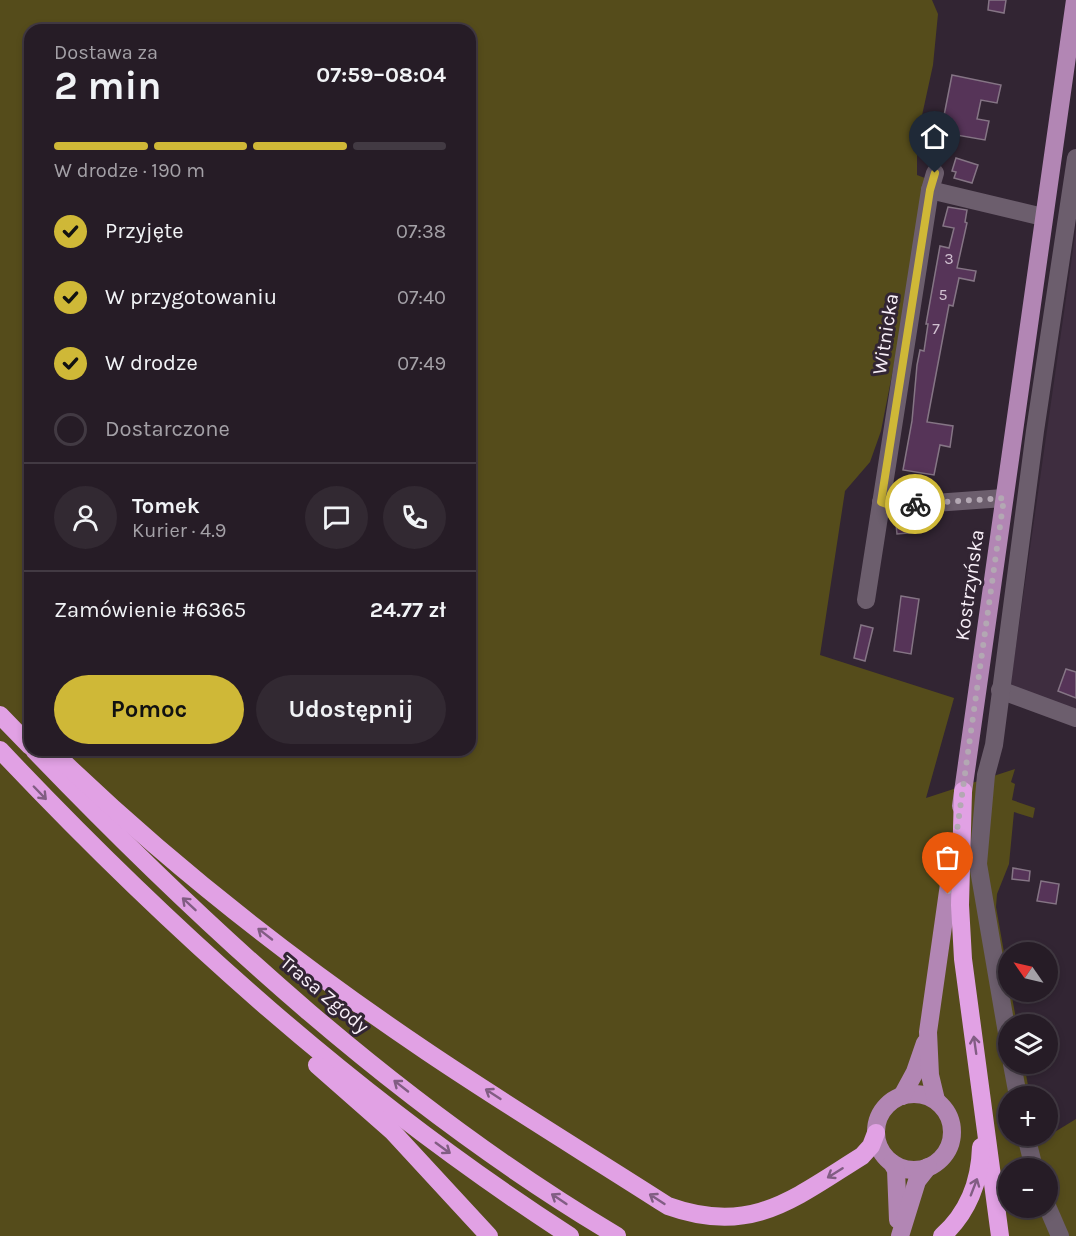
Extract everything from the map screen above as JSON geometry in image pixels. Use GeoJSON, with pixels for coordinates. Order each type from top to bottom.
{"type":"FeatureCollection","features":[{"type":"Feature","properties":{"kind":"highway"},"geometry":{"type":"LineString","coordinates":[[0,700],[24,723]]}},
{"type":"Feature","properties":{"kind":"highway"},"geometry":{"type":"LineString","coordinates":[[0,715],[24,740]]}},
{"type":"Feature","properties":{"kind":"highway"},"geometry":{"type":"LineString","coordinates":[[0,750],[107,860],[234,980],[298,1048],[392,1131],[489,1236]]}},
{"type":"Feature","properties":{"kind":"highway","name":"Trasa Zgody"},"geometry":{"type":"LineString","coordinates":[[40,756],[124,843],[318,1019],[456,1127],[519,1172],[617,1236]]}},
{"type":"Feature","properties":{"kind":"highway"},"geometry":{"type":"LineString","coordinates":[[58,756],[135,827],[212,892],[346,995],[428,1052],[668,1206],[688,1215],[709,1220],[741,1221],[758,1216],[775,1210],[862,1156],[871,1146],[876,1134]]}},
{"type":"Feature","properties":{"kind":"highway"},"geometry":{"type":"LineString","coordinates":[[963,791],[960,905],[963,959],[1000,1236]]}},
{"type":"Feature","properties":{"kind":"highway"},"geometry":{"type":"LineString","coordinates":[[234,980],[388,1108],[495,1186],[570,1236]]}},
{"type":"Feature","properties":{"kind":"highway"},"geometry":{"type":"LineString","coordinates":[[942,1236],[958,1219],[975,1186],[980,1166],[983,1103]]}},
{"type":"Feature","properties":{"kind":"main road","name":"Kostrzyńska"},"geometry":{"type":"LineString","coordinates":[[936,1101],[930,1075],[928,1032],[1043,217],[1070,76],[1075,0]]}},
{"type":"Feature","properties":{"kind":"main road"},"geometry":{"type":"LineString","coordinates":[[902,1096],[915,1072],[928,1032]]}},
{"type":"Feature","properties":{"kind":"main road"},"geometry":{"type":"LineString","coordinates":[[925,1095],[936,1101],[949,1116],[952,1136],[944,1155],[928,1167],[917,1181],[899,1236],[896,1170],[881,1150],[876,1134],[880,1114],[893,1100],[902,1096],[925,1095]]}},
{"type":"Feature","properties":{"kind":"main road"},"geometry":{"type":"LineString","coordinates":[[892,1163],[916,1170],[928,1167]]}},
{"type":"Feature","properties":{"kind":"street"},"geometry":{"type":"LineString","coordinates":[[1004,1014],[978,864],[986,775],[994,745],[1035,431],[1076,158]]}},
{"type":"Feature","properties":{"kind":"street","name":"Witnicka"},"geometry":{"type":"LineString","coordinates":[[866,600],[933,181],[1043,217]]}},
{"type":"Feature","properties":{"kind":"street"},"geometry":{"type":"LineString","coordinates":[[881,502],[892,506],[1004,498]]}},
{"type":"Feature","properties":{"kind":"street"},"geometry":{"type":"LineString","coordinates":[[1000,690],[1076,718]]}},
{"type":"Feature","properties":{"kind":"street"},"geometry":{"type":"LineString","coordinates":[[1052,1218],[1060,1236]]}},
{"type":"Feature","properties":{"kind":"shaded area"},"geometry":{"type":"Polygon","coordinates":[[[0,0],[932,0],[938,14],[933,65],[921,120],[923,135],[917,149],[917,175],[930,180],[881,431],[870,462],[845,491],[820,655],[954,698],[926,798],[1015,769],[1011,782],[1015,784],[1012,800],[1035,808],[1033,818],[1014,812],[1009,864],[997,894],[996,907],[1002,942],[998,942],[998,1002],[1013,1002],[1015,1014],[998,1014],[998,1074],[1026,1074],[1028,1086],[998,1086],[998,1146],[1058,1146],[1058,1130],[1076,1119],[1076,1236],[0,1236],[0,0]]]}},
{"type":"Feature","properties":{"kind":"shaded area"},"geometry":{"type":"Polygon","coordinates":[[[1076,229],[1076,710],[1010,687],[1076,229]]]}},
{"type":"Feature","properties":{"kind":"building"},"geometry":{"type":"Polygon","coordinates":[[[989,0],[1006,0],[1004,13],[988,10],[989,0]]]}},
{"type":"Feature","properties":{"kind":"building"},"geometry":{"type":"Polygon","coordinates":[[[952,75],[1001,85],[997,103],[981,100],[977,119],[989,121],[985,140],[951,134],[942,163],[935,161],[937,153],[935,152],[952,75]]]}},
{"type":"Feature","properties":{"kind":"building"},"geometry":{"type":"Polygon","coordinates":[[[956,158],[978,165],[972,183],[954,178],[956,172],[952,171],[956,158]]]}},
{"type":"Feature","properties":{"kind":"building"},"geometry":{"type":"Polygon","coordinates":[[[948,207],[967,210],[965,222],[967,223],[957,268],[976,271],[974,281],[959,278],[953,306],[949,305],[927,422],[953,426],[950,447],[940,445],[934,475],[903,470],[912,421],[917,365],[920,350],[924,351],[928,324],[926,324],[940,246],[949,248],[954,228],[943,226],[948,207]]]}},
{"type":"Feature","properties":{"kind":"building"},"geometry":{"type":"Polygon","coordinates":[[[919,522],[919,532],[897,534],[896,524],[919,522]]]}},
{"type":"Feature","properties":{"kind":"building"},"geometry":{"type":"Polygon","coordinates":[[[901,596],[919,599],[911,654],[894,651],[901,596]]]}},
{"type":"Feature","properties":{"kind":"building"},"geometry":{"type":"Polygon","coordinates":[[[861,625],[873,628],[865,661],[854,658],[861,625]]]}},
{"type":"Feature","properties":{"kind":"building"},"geometry":{"type":"Polygon","coordinates":[[[1066,669],[1076,672],[1076,698],[1058,691],[1066,669]]]}},
{"type":"Feature","properties":{"kind":"building"},"geometry":{"type":"Polygon","coordinates":[[[1013,868],[1030,871],[1029,881],[1012,879],[1013,868]]]}},
{"type":"Feature","properties":{"kind":"building"},"geometry":{"type":"Polygon","coordinates":[[[1041,881],[1059,884],[1056,904],[1037,901],[1041,881]]]}},
{"type":"Feature","properties":{"kind":"way so far"},"geometry":{"type":"LineString","coordinates":[[915,504],[1004,498],[948,894]]}},
{"type":"Feature","properties":{"kind":"route"},"geometry":{"type":"LineString","coordinates":[[915,504],[892,506],[881,502],[930,190],[935,173]]}}]}
